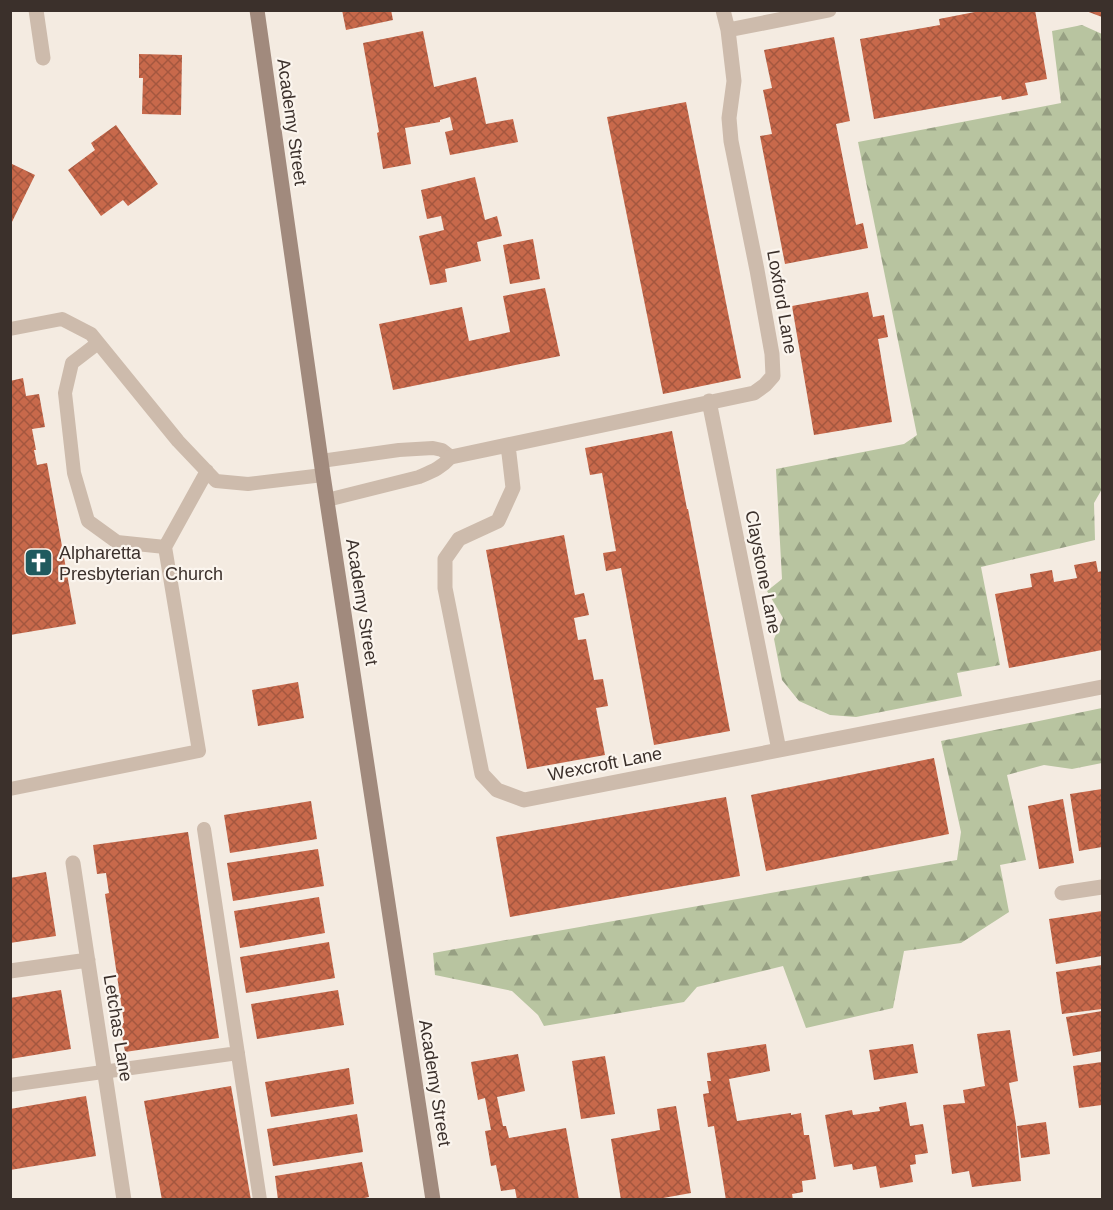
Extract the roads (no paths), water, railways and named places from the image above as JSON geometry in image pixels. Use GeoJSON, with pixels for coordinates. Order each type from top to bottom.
{"type":"FeatureCollection","features":[{"type":"Feature","properties":{"kind":"street"},"geometry":{"type":"LineString","coordinates":[[36,10],[43,58]]}},
{"type":"Feature","properties":{"kind":"street","name":"Academy Street"},"geometry":{"type":"LineString","coordinates":[[257,10],[322,468],[433,1200]]}},
{"type":"Feature","properties":{"kind":"street","name":"Loxford Lane"},"geometry":{"type":"LineString","coordinates":[[451,457],[754,393],[773,376],[772,354],[755,258],[731,141],[729,118],[734,81],[728,30],[723,10]]}},
{"type":"Feature","properties":{"kind":"street"},"geometry":{"type":"LineString","coordinates":[[728,30],[829,10]]}},
{"type":"Feature","properties":{"kind":"street","name":"Claystone Lane"},"geometry":{"type":"LineString","coordinates":[[709,402],[779,750]]}},
{"type":"Feature","properties":{"kind":"street","name":"Wexcroft Lane"},"geometry":{"type":"LineString","coordinates":[[508,445],[513,488],[498,521],[459,539],[445,559],[445,588],[482,774],[497,790],[524,800],[1102,687]]}},
{"type":"Feature","properties":{"kind":"street","name":"Letchas Lane"},"geometry":{"type":"LineString","coordinates":[[73,863],[124,1200]]}},
{"type":"Feature","properties":{"kind":"street"},"geometry":{"type":"LineString","coordinates":[[1062,893],[1102,887]]}},
{"type":"Feature","properties":{"kind":"street"},"geometry":{"type":"LineString","coordinates":[[10,971],[88,960]]}},
{"type":"Feature","properties":{"kind":"lane"},"geometry":{"type":"LineString","coordinates":[[10,329],[62,319],[91,334],[178,441],[216,481],[249,484],[399,450],[433,448],[442,450],[451,457],[444,465],[419,477],[327,500]]}},
{"type":"Feature","properties":{"kind":"lane"},"geometry":{"type":"LineString","coordinates":[[98,343],[72,363],[65,393],[74,473],[88,520],[117,542],[165,547]]}},
{"type":"Feature","properties":{"kind":"lane"},"geometry":{"type":"LineString","coordinates":[[10,789],[199,752],[165,547],[207,471]]}},
{"type":"Feature","properties":{"kind":"lane"},"geometry":{"type":"LineString","coordinates":[[204,829],[260,1200]]}},
{"type":"Feature","properties":{"kind":"lane"},"geometry":{"type":"LineString","coordinates":[[10,1085],[238,1053]]}},
{"type":"Feature","properties":{"kind":"place","name":"Alpharetta Presbyterian Church"},"geometry":{"type":"Point","coordinates":[38,563]}}]}
